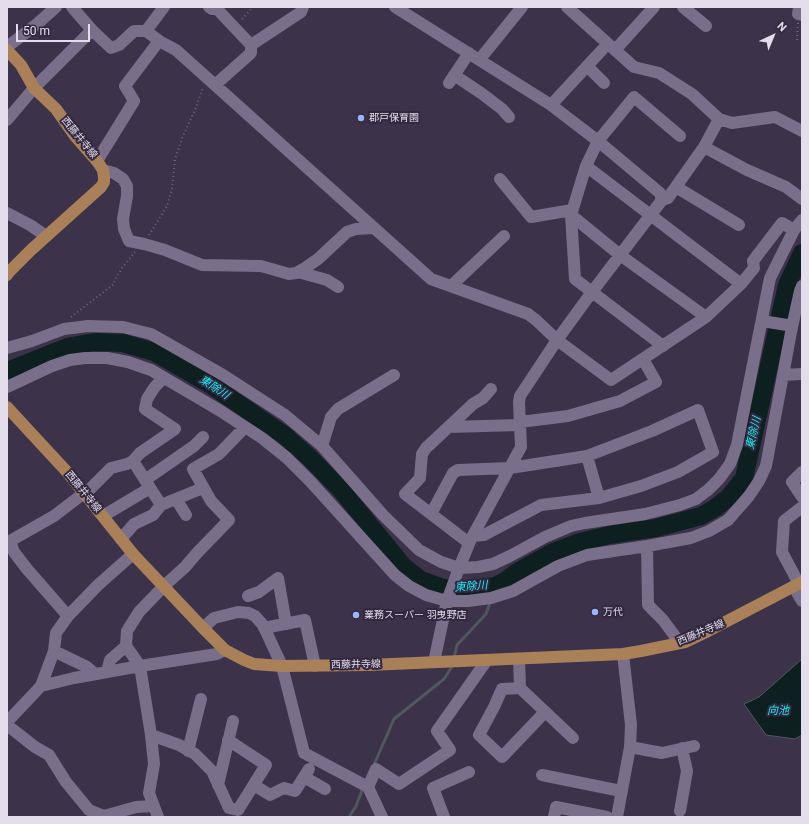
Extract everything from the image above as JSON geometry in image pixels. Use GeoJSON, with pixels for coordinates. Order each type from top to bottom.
{"type":"FeatureCollection","features":[{"type":"Feature","properties":{"kind":"main road","name":"西藤井寺線"},"geometry":{"type":"LineString","coordinates":[[7,48],[21,65],[34,88],[56,109],[75,136],[100,166],[104,177],[104,182],[101,187],[31,250],[7,275]]}},
{"type":"Feature","properties":{"kind":"main road","name":"西藤井寺線"},"geometry":{"type":"LineString","coordinates":[[8,409],[68,473],[133,554],[203,628],[225,650],[254,664],[282,666],[369,665],[623,654],[685,642],[798,584]]}},
{"type":"Feature","properties":{"kind":"street"},"geometry":{"type":"LineString","coordinates":[[7,48],[56,7]]}},
{"type":"Feature","properties":{"kind":"street"},"geometry":{"type":"LineString","coordinates":[[72,7],[92,30],[111,48],[119,45],[134,31],[146,31],[159,41],[176,50],[431,279],[528,314],[557,340],[611,380],[706,317],[741,284],[754,268],[753,260],[782,222],[794,230]]}},
{"type":"Feature","properties":{"kind":"street"},"geometry":{"type":"LineString","coordinates":[[146,31],[164,7]]}},
{"type":"Feature","properties":{"kind":"street"},"geometry":{"type":"LineString","coordinates":[[209,7],[212,9],[217,9],[251,45],[251,53],[211,81]]}},
{"type":"Feature","properties":{"kind":"street"},"geometry":{"type":"LineString","coordinates":[[251,45],[301,12],[303,7]]}},
{"type":"Feature","properties":{"kind":"street"},"geometry":{"type":"LineString","coordinates":[[395,7],[552,105],[660,193],[662,200]]}},
{"type":"Feature","properties":{"kind":"street"},"geometry":{"type":"LineString","coordinates":[[480,60],[522,7]]}},
{"type":"Feature","properties":{"kind":"street"},"geometry":{"type":"LineString","coordinates":[[567,7],[634,67],[659,73],[692,94],[719,119],[732,122],[775,117],[802,131]]}},
{"type":"Feature","properties":{"kind":"street"},"geometry":{"type":"LineString","coordinates":[[615,50],[654,7]]}},
{"type":"Feature","properties":{"kind":"street"},"geometry":{"type":"LineString","coordinates":[[683,7],[706,26]]}},
{"type":"Feature","properties":{"kind":"street"},"geometry":{"type":"LineString","coordinates":[[798,7],[798,14],[802,15]]}},
{"type":"Feature","properties":{"kind":"street"},"geometry":{"type":"LineString","coordinates":[[7,120],[34,88],[92,30]]}},
{"type":"Feature","properties":{"kind":"street"},"geometry":{"type":"LineString","coordinates":[[159,41],[125,86],[134,101],[100,166],[123,179],[127,186],[127,196],[123,219],[124,229],[128,241],[165,250],[202,265],[261,266],[289,274],[296,273],[306,268],[347,232],[356,229],[374,228]]}},
{"type":"Feature","properties":{"kind":"street"},"geometry":{"type":"LineString","coordinates":[[552,105],[602,50]]}},
{"type":"Feature","properties":{"kind":"street"},"geometry":{"type":"LineString","coordinates":[[469,53],[451,79],[481,93],[502,109],[509,117]]}},
{"type":"Feature","properties":{"kind":"street"},"geometry":{"type":"LineString","coordinates":[[587,66],[604,82]]}},
{"type":"Feature","properties":{"kind":"street"},"geometry":{"type":"LineString","coordinates":[[663,346],[575,279],[571,213],[586,166],[598,141],[634,97],[680,136]]}},
{"type":"Feature","properties":{"kind":"street"},"geometry":{"type":"LineString","coordinates":[[434,662],[447,601],[459,568],[471,540],[522,447],[519,402],[520,396],[557,340],[592,292],[662,200],[668,198],[676,187],[704,147],[719,119]]}},
{"type":"Feature","properties":{"kind":"street"},"geometry":{"type":"LineString","coordinates":[[704,147],[747,170],[786,187],[802,199]]}},
{"type":"Feature","properties":{"kind":"street"},"geometry":{"type":"LineString","coordinates":[[586,166],[741,284]]}},
{"type":"Feature","properties":{"kind":"street"},"geometry":{"type":"LineString","coordinates":[[500,179],[531,217],[571,213],[620,255],[706,317]]}},
{"type":"Feature","properties":{"kind":"street"},"geometry":{"type":"LineString","coordinates":[[676,187],[739,225]]}},
{"type":"Feature","properties":{"kind":"street"},"geometry":{"type":"LineString","coordinates":[[7,213],[30,225],[46,236]]}},
{"type":"Feature","properties":{"kind":"street"},"geometry":{"type":"LineString","coordinates":[[7,348],[32,341],[64,329],[88,326],[123,327],[151,334],[230,379],[285,415],[322,446],[383,515],[419,550],[441,562],[459,568],[478,567],[493,564],[545,537],[572,526],[645,514],[680,505],[696,498],[708,490],[719,479],[730,464],[737,445],[764,321],[770,278],[794,230],[802,220]]}},
{"type":"Feature","properties":{"kind":"street"},"geometry":{"type":"LineString","coordinates":[[451,286],[504,236]]}},
{"type":"Feature","properties":{"kind":"street"},"geometry":{"type":"LineString","coordinates":[[298,272],[328,280],[338,287]]}},
{"type":"Feature","properties":{"kind":"street"},"geometry":{"type":"LineString","coordinates":[[7,387],[52,366],[70,360],[85,358],[107,358],[128,362],[151,370],[219,410],[262,438],[287,458],[310,481],[395,575],[409,586],[426,595],[447,601],[468,601],[491,598],[513,590],[558,566],[587,555],[691,538],[709,531],[728,520],[749,496],[759,481],[766,466],[783,375],[789,326],[802,286]]}},
{"type":"Feature","properties":{"kind":"street"},"geometry":{"type":"LineString","coordinates":[[764,321],[789,326]]}},
{"type":"Feature","properties":{"kind":"street"},"geometry":{"type":"LineString","coordinates":[[448,427],[520,424],[568,416],[620,401],[656,382],[643,359]]}},
{"type":"Feature","properties":{"kind":"street"},"geometry":{"type":"LineString","coordinates":[[783,375],[802,374]]}},
{"type":"Feature","properties":{"kind":"street"},"geometry":{"type":"LineString","coordinates":[[322,446],[331,417],[338,409],[394,375]]}},
{"type":"Feature","properties":{"kind":"street"},"geometry":{"type":"LineString","coordinates":[[68,616],[27,569],[11,554],[10,541],[54,516],[84,494],[111,468],[127,464],[140,453],[175,429],[145,410],[147,398],[164,378]]}},
{"type":"Feature","properties":{"kind":"street"},"geometry":{"type":"LineString","coordinates":[[471,540],[431,514],[405,494],[420,478],[422,454],[426,448],[473,404],[483,398],[491,389]]}},
{"type":"Feature","properties":{"kind":"street"},"geometry":{"type":"LineString","coordinates":[[431,514],[453,473],[458,470],[510,468],[587,456],[652,431],[698,410],[713,452],[678,472],[641,486],[599,498],[541,505],[484,535],[471,540]]}},
{"type":"Feature","properties":{"kind":"street"},"geometry":{"type":"LineString","coordinates":[[156,811],[149,793],[154,764],[140,666],[126,646],[127,631],[139,612],[230,520],[211,501],[193,469],[219,454],[245,427]]}},
{"type":"Feature","properties":{"kind":"street"},"geometry":{"type":"LineString","coordinates":[[103,516],[148,484],[203,437]]}},
{"type":"Feature","properties":{"kind":"street"},"geometry":{"type":"LineString","coordinates":[[587,456],[599,498]]}},
{"type":"Feature","properties":{"kind":"street"},"geometry":{"type":"LineString","coordinates":[[133,460],[161,505]]}},
{"type":"Feature","properties":{"kind":"street"},"geometry":{"type":"LineString","coordinates":[[802,472],[792,482],[802,497]]}},
{"type":"Feature","properties":{"kind":"street"},"geometry":{"type":"LineString","coordinates":[[121,539],[134,524],[153,515],[161,505],[203,488]]}},
{"type":"Feature","properties":{"kind":"street"},"geometry":{"type":"LineString","coordinates":[[176,499],[186,515]]}},
{"type":"Feature","properties":{"kind":"street"},"geometry":{"type":"LineString","coordinates":[[802,507],[784,521],[782,552],[798,584],[802,600]]}},
{"type":"Feature","properties":{"kind":"street"},"geometry":{"type":"LineString","coordinates":[[647,546],[648,605],[663,620],[680,643]]}},
{"type":"Feature","properties":{"kind":"street"},"geometry":{"type":"LineString","coordinates":[[133,554],[98,585],[68,616],[56,633],[54,650],[41,686],[7,723],[36,747],[49,755],[66,782],[89,810],[104,816],[136,806],[156,811]]}},
{"type":"Feature","properties":{"kind":"street"},"geometry":{"type":"LineString","coordinates":[[248,596],[259,592],[278,578],[286,624]]}},
{"type":"Feature","properties":{"kind":"street"},"geometry":{"type":"LineString","coordinates":[[203,628],[214,618],[238,612],[249,613],[255,616],[263,625],[282,666],[304,753],[368,786],[382,817]]}},
{"type":"Feature","properties":{"kind":"street"},"geometry":{"type":"LineString","coordinates":[[264,628],[305,620],[315,666]]}},
{"type":"Feature","properties":{"kind":"street"},"geometry":{"type":"LineString","coordinates":[[101,673],[110,660],[126,646]]}},
{"type":"Feature","properties":{"kind":"street"},"geometry":{"type":"LineString","coordinates":[[54,650],[101,673]]}},
{"type":"Feature","properties":{"kind":"street"},"geometry":{"type":"LineString","coordinates":[[41,686],[101,673],[217,654],[225,650]]}},
{"type":"Feature","properties":{"kind":"street"},"geometry":{"type":"LineString","coordinates":[[617,817],[630,747],[631,725],[623,654]]}},
{"type":"Feature","properties":{"kind":"street"},"geometry":{"type":"LineString","coordinates":[[519,659],[520,688]]}},
{"type":"Feature","properties":{"kind":"street"},"geometry":{"type":"LineString","coordinates":[[368,786],[376,769],[399,784],[450,750],[436,731],[487,660]]}},
{"type":"Feature","properties":{"kind":"street"},"geometry":{"type":"LineString","coordinates":[[545,712],[502,757],[479,735],[502,688],[520,688],[573,738]]}},
{"type":"Feature","properties":{"kind":"street"},"geometry":{"type":"LineString","coordinates":[[188,751],[201,699]]}},
{"type":"Feature","properties":{"kind":"street"},"geometry":{"type":"LineString","coordinates":[[218,785],[233,721]]}},
{"type":"Feature","properties":{"kind":"street"},"geometry":{"type":"LineString","coordinates":[[151,735],[195,754],[212,771],[229,808],[238,810],[266,765],[228,740]]}},
{"type":"Feature","properties":{"kind":"street"},"geometry":{"type":"LineString","coordinates":[[630,747],[662,753],[694,746]]}},
{"type":"Feature","properties":{"kind":"street"},"geometry":{"type":"LineString","coordinates":[[680,811],[687,772],[682,748]]}},
{"type":"Feature","properties":{"kind":"street"},"geometry":{"type":"LineString","coordinates":[[443,817],[433,788],[469,772]]}},
{"type":"Feature","properties":{"kind":"street"},"geometry":{"type":"LineString","coordinates":[[254,785],[270,795],[284,788],[296,791],[306,773],[325,789]]}},
{"type":"Feature","properties":{"kind":"street"},"geometry":{"type":"LineString","coordinates":[[542,775],[622,791]]}},
{"type":"Feature","properties":{"kind":"street"},"geometry":{"type":"LineString","coordinates":[[554,817],[556,807],[607,817]]}},
{"type":"Feature","properties":{"kind":"path"},"geometry":{"type":"LineString","coordinates":[[234,28],[253,7]]}},
{"type":"Feature","properties":{"kind":"path"},"geometry":{"type":"LineString","coordinates":[[58,331],[63,322],[114,284],[122,268],[144,244],[167,206],[172,189],[175,159],[183,136],[211,81]]}},
{"type":"Feature","properties":{"kind":"water","name":"向池"},"geometry":{"type":"Polygon","coordinates":[[[802,659],[802,735],[795,739],[766,735],[744,704],[759,697],[802,659]]]}},
{"type":"Feature","properties":{"kind":"waterway","name":"東除川"},"geometry":{"type":"LineString","coordinates":[[7,371],[67,347],[94,342],[123,343],[154,352],[211,385],[284,435],[311,459],[342,491],[403,566],[421,580],[443,588],[468,590],[495,586],[551,553],[580,542],[609,535],[656,528],[701,516],[728,498],[744,478],[787,285],[802,253]]}},
{"type":"Feature","properties":{"kind":"waterway"},"geometry":{"type":"LineString","coordinates":[[492,595],[495,586]]}},
{"type":"Feature","properties":{"kind":"waterway"},"geometry":{"type":"LineString","coordinates":[[454,658],[457,645],[486,614],[491,600]]}},
{"type":"Feature","properties":{"kind":"waterway"},"geometry":{"type":"LineString","coordinates":[[373,767],[394,719],[444,679],[452,665]]}},
{"type":"Feature","properties":{"kind":"waterway"},"geometry":{"type":"LineString","coordinates":[[349,817],[356,806],[363,788]]}},
{"type":"Feature","properties":{"kind":"place","name":"郡戸保育園"},"geometry":{"type":"Point","coordinates":[361,118]}},
{"type":"Feature","properties":{"kind":"place","name":"万代"},"geometry":{"type":"Point","coordinates":[595,612]}},
{"type":"Feature","properties":{"kind":"place","name":"業務スーパー 羽曳野店"},"geometry":{"type":"Point","coordinates":[356,615]}}]}
